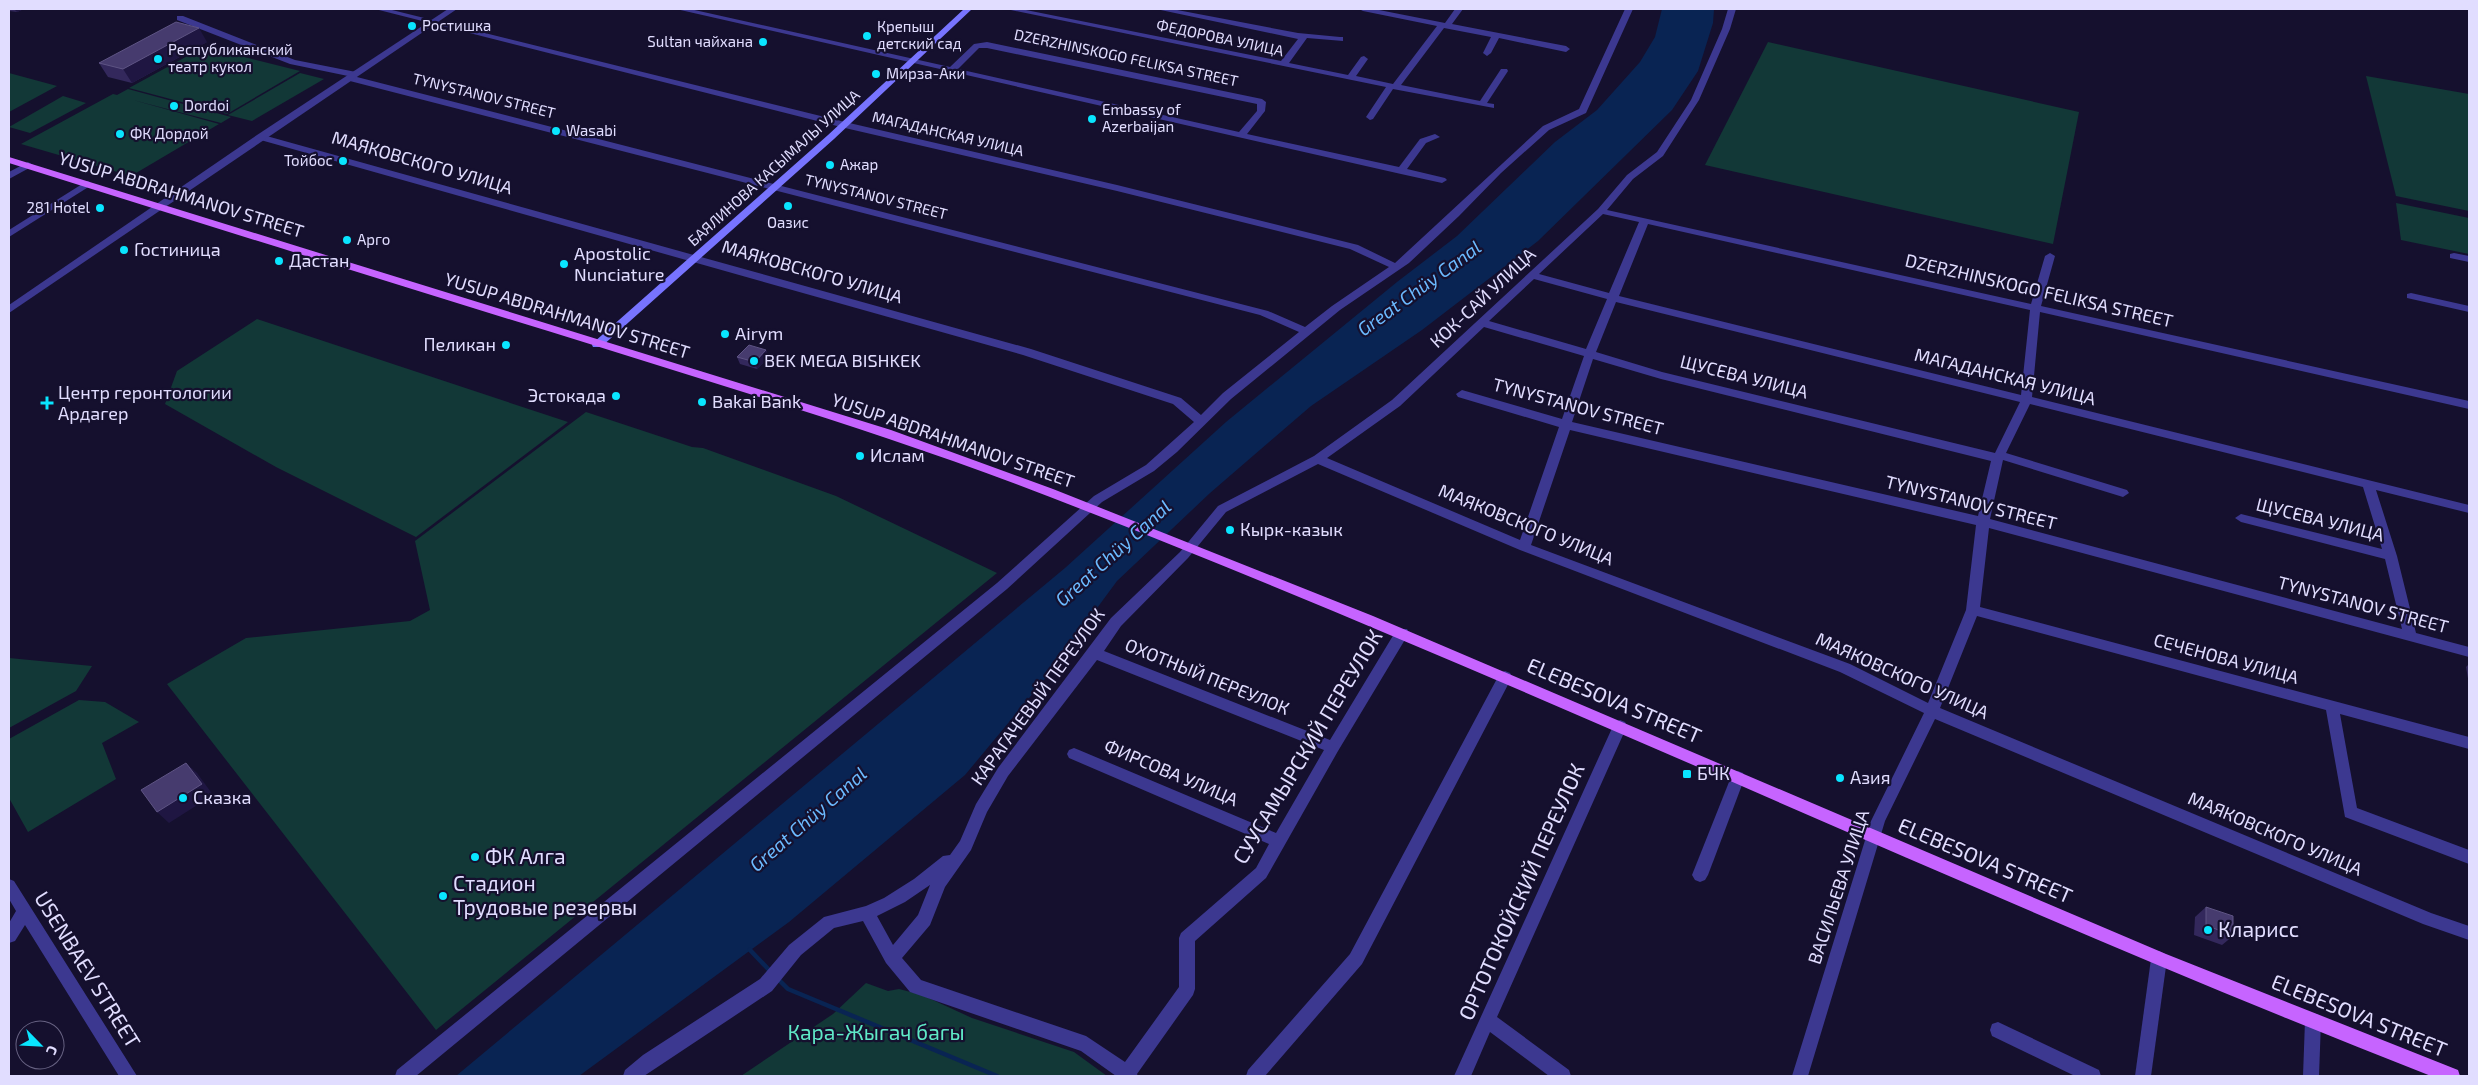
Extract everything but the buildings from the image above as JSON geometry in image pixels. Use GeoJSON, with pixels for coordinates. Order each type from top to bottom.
{"type":"FeatureCollection","features":[{"type":"Feature","properties":{"kind":"main road","name":"БАЯЛИНОВА КАСЫМАЛЫ УЛИЦА"},"geometry":{"type":"LineString","coordinates":[[598,344],[776,188],[968,9]]}},
{"type":"Feature","properties":{"kind":"main road","name":"YUSUP ABDRAHMANOV STREET"},"geometry":{"type":"LineString","coordinates":[[9,160],[887,433],[1029,483],[1175,542]]}},
{"type":"Feature","properties":{"kind":"main road","name":"ELEBESOVA STREET"},"geometry":{"type":"LineString","coordinates":[[1175,542],[1402,633],[2159,959],[2452,1076]]}},
{"type":"Feature","properties":{"kind":"street","name":"МАГАДАНСКАЯ УЛИЦА"},"geometry":{"type":"LineString","coordinates":[[379,9],[432,24],[845,125],[1117,188],[1354,247],[1396,267]]}},
{"type":"Feature","properties":{"kind":"street"},"geometry":{"type":"LineString","coordinates":[[9,310],[260,137],[453,9]]}},
{"type":"Feature","properties":{"kind":"street"},"geometry":{"type":"LineString","coordinates":[[680,9],[1442,180]]}},
{"type":"Feature","properties":{"kind":"street","name":"ФЕДОРОВА УЛИЦА"},"geometry":{"type":"LineString","coordinates":[[1010,9],[1486,105],[1504,71]]}},
{"type":"Feature","properties":{"kind":"street"},"geometry":{"type":"LineString","coordinates":[[1160,9],[1298,35],[1340,39]]}},
{"type":"Feature","properties":{"kind":"street"},"geometry":{"type":"LineString","coordinates":[[1363,9],[1566,49]]}},
{"type":"Feature","properties":{"kind":"street"},"geometry":{"type":"LineString","coordinates":[[1370,117],[1393,86],[1444,25],[1453,19],[1459,9]]}},
{"type":"Feature","properties":{"kind":"street"},"geometry":{"type":"LineString","coordinates":[[404,1076],[1002,586],[1089,507],[1150,468],[1227,396],[1336,308],[1396,267],[1456,214],[1498,170],[1546,128],[1583,110],[1629,9]]}},
{"type":"Feature","properties":{"kind":"street","name":"КОК-САЙ УЛИЦА"},"geometry":{"type":"LineString","coordinates":[[1189,548],[1222,509],[1318,459],[1396,404],[1533,276],[1601,210],[1630,177],[1660,154],[1695,100],[1726,29],[1732,9]]}},
{"type":"Feature","properties":{"kind":"street","name":"TYNYSTANOV STREET"},"geometry":{"type":"LineString","coordinates":[[180,18],[293,62],[1264,313],[1307,332]]}},
{"type":"Feature","properties":{"kind":"street"},"geometry":{"type":"LineString","coordinates":[[1283,65],[1303,38],[1298,35]]}},
{"type":"Feature","properties":{"kind":"street"},"geometry":{"type":"LineString","coordinates":[[1487,53],[1496,35]]}},
{"type":"Feature","properties":{"kind":"street","name":"DZERZHINSKOGO FELIKSA STREET"},"geometry":{"type":"LineString","coordinates":[[952,70],[977,46],[987,45],[1262,102],[1261,111],[1241,135]]}},
{"type":"Feature","properties":{"kind":"street"},"geometry":{"type":"LineString","coordinates":[[1350,78],[1364,59]]}},
{"type":"Feature","properties":{"kind":"street","name":"МАЯКОВСКОГО УЛИЦА"},"geometry":{"type":"LineString","coordinates":[[260,137],[1046,358],[1177,401],[1200,422]]}},
{"type":"Feature","properties":{"kind":"street"},"geometry":{"type":"LineString","coordinates":[[1401,171],[1423,141],[1435,137]]}},
{"type":"Feature","properties":{"kind":"street"},"geometry":{"type":"LineString","coordinates":[[9,176],[28,165]]}},
{"type":"Feature","properties":{"kind":"street"},"geometry":{"type":"LineString","coordinates":[[9,234],[87,184]]}},
{"type":"Feature","properties":{"kind":"street","name":"DZERZHINSKOGO FELIKSA STREET"},"geometry":{"type":"LineString","coordinates":[[1601,210],[2469,405]]}},
{"type":"Feature","properties":{"kind":"street"},"geometry":{"type":"LineString","coordinates":[[1524,547],[1590,353],[1614,298],[1644,220]]}},
{"type":"Feature","properties":{"kind":"street","name":"ВАСИЛЬЕВА УЛИЦА"},"geometry":{"type":"LineString","coordinates":[[1800,1076],[1872,836],[1932,711],[1973,610],[1982,522],[1999,457],[2026,401],[2035,308],[2050,256]]}},
{"type":"Feature","properties":{"kind":"street"},"geometry":{"type":"LineString","coordinates":[[2454,256],[2469,259]]}},
{"type":"Feature","properties":{"kind":"street","name":"МАГАДАНСКАЯ УЛИЦА"},"geometry":{"type":"LineString","coordinates":[[1533,276],[2026,401],[2469,509]]}},
{"type":"Feature","properties":{"kind":"street"},"geometry":{"type":"LineString","coordinates":[[2410,296],[2469,309]]}},
{"type":"Feature","properties":{"kind":"street","name":"ЩУСЕВА УЛИЦА"},"geometry":{"type":"LineString","coordinates":[[1483,323],[1670,377],[1999,457],[2123,492]]}},
{"type":"Feature","properties":{"kind":"street","name":"TYNYSTANOV STREET"},"geometry":{"type":"LineString","coordinates":[[1462,394],[1566,426],[1982,522],[2469,652]]}},
{"type":"Feature","properties":{"kind":"street","name":"МАЯКОВСКОГО УЛИЦА"},"geometry":{"type":"LineString","coordinates":[[1318,459],[1524,547],[1845,668],[1932,711],[2411,912],[2469,933]]}},
{"type":"Feature","properties":{"kind":"street"},"geometry":{"type":"LineString","coordinates":[[2368,485],[2391,556],[2410,635]]}},
{"type":"Feature","properties":{"kind":"street","name":"ЩУСЕВА УЛИЦА"},"geometry":{"type":"LineString","coordinates":[[2241,518],[2391,556]]}},
{"type":"Feature","properties":{"kind":"street","name":"КАРАГАЧЕВЫЙ ПЕРЕУЛОК"},"geometry":{"type":"LineString","coordinates":[[892,958],[924,920],[939,883],[966,845],[981,809],[1003,772],[1095,653],[1116,622],[1189,548]]}},
{"type":"Feature","properties":{"kind":"street","name":"СЕЧЕНОВА УЛИЦА"},"geometry":{"type":"LineString","coordinates":[[1973,610],[2469,743]]}},
{"type":"Feature","properties":{"kind":"street","name":"СУУСАМЫРСКИЙ ПЕРЕУЛОК"},"geometry":{"type":"LineString","coordinates":[[1129,1075],[1187,989],[1186,938],[1261,873],[1333,747],[1402,633]]}},
{"type":"Feature","properties":{"kind":"street","name":"ОХОТНЫЙ ПЕРЕУЛОК"},"geometry":{"type":"LineString","coordinates":[[1095,653],[1333,747]]}},
{"type":"Feature","properties":{"kind":"street","name":"ELEBESOVA STREET"},"geometry":{"type":"LineString","coordinates":[[1254,1076],[1356,960],[1505,677]]}},
{"type":"Feature","properties":{"kind":"street"},"geometry":{"type":"LineString","coordinates":[[2332,706],[2350,812],[2469,857]]}},
{"type":"Feature","properties":{"kind":"street","name":"ОРТОТОКОЙСКИЙ ПЕРЕУЛОК"},"geometry":{"type":"LineString","coordinates":[[1462,1076],[1620,726]]}},
{"type":"Feature","properties":{"kind":"street","name":"ФИРСОВА УЛИЦА"},"geometry":{"type":"LineString","coordinates":[[1074,754],[1280,842]]}},
{"type":"Feature","properties":{"kind":"street"},"geometry":{"type":"LineString","coordinates":[[1700,875],[1738,777]]}},
{"type":"Feature","properties":{"kind":"street"},"geometry":{"type":"LineString","coordinates":[[631,1076],[649,1061],[766,985],[795,950],[830,922],[867,913],[894,903],[915,889],[966,845]]}},
{"type":"Feature","properties":{"kind":"street","name":"USENBAEV STREET"},"geometry":{"type":"LineString","coordinates":[[9,886],[129,1076]]}},
{"type":"Feature","properties":{"kind":"street"},"geometry":{"type":"LineString","coordinates":[[9,936],[25,911]]}},
{"type":"Feature","properties":{"kind":"street"},"geometry":{"type":"LineString","coordinates":[[867,913],[892,958],[916,986],[1086,1044],[1129,1075]]}},
{"type":"Feature","properties":{"kind":"street"},"geometry":{"type":"LineString","coordinates":[[2143,1076],[2159,959]]}},
{"type":"Feature","properties":{"kind":"street"},"geometry":{"type":"LineString","coordinates":[[1488,1020],[1563,1076]]}},
{"type":"Feature","properties":{"kind":"street"},"geometry":{"type":"LineString","coordinates":[[2311,1076],[2313,1021]]}},
{"type":"Feature","properties":{"kind":"street"},"geometry":{"type":"LineString","coordinates":[[1998,1030],[2093,1076]]}},
{"type":"Feature","properties":{"kind":"green space"},"geometry":{"type":"Polygon","coordinates":[[[1768,42],[2079,112],[2053,244],[1705,165],[1768,42]]]}},
{"type":"Feature","properties":{"kind":"green space","name":"ФК Дордой"},"geometry":{"type":"Polygon","coordinates":[[[204,47],[300,71],[227,114],[129,88],[204,47]]]}},
{"type":"Feature","properties":{"kind":"green space"},"geometry":{"type":"Polygon","coordinates":[[[9,73],[57,86],[9,112],[9,73]]]}},
{"type":"Feature","properties":{"kind":"green space"},"geometry":{"type":"Polygon","coordinates":[[[300,73],[324,79],[252,121],[228,115],[300,73]]]}},
{"type":"Feature","properties":{"kind":"green space"},"geometry":{"type":"Polygon","coordinates":[[[2366,76],[2469,94],[2469,211],[2396,196],[2366,76]]]}},
{"type":"Feature","properties":{"kind":"green space","name":"ФК Дордой"},"geometry":{"type":"Polygon","coordinates":[[[128,89],[231,117],[221,123],[133,100],[219,124],[131,176],[21,144],[113,94],[117,95],[128,89]]]}},
{"type":"Feature","properties":{"kind":"green space"},"geometry":{"type":"Polygon","coordinates":[[[63,96],[86,103],[30,133],[9,127],[63,96]]]}},
{"type":"Feature","properties":{"kind":"green space"},"geometry":{"type":"Polygon","coordinates":[[[2396,203],[2469,218],[2469,254],[2401,240],[2396,203]]]}},
{"type":"Feature","properties":{"kind":"green space"},"geometry":{"type":"Polygon","coordinates":[[[257,319],[568,422],[416,537],[276,467],[165,404],[177,371],[257,319]]]}},
{"type":"Feature","properties":{"kind":"green space","name":"ФК Алга"},"geometry":{"type":"Polygon","coordinates":[[[586,412],[692,447],[703,448],[836,496],[997,573],[436,1030],[167,684],[246,638],[410,621],[430,610],[415,541],[586,412]]]}},
{"type":"Feature","properties":{"kind":"green space"},"geometry":{"type":"Polygon","coordinates":[[[9,658],[92,666],[76,691],[9,728],[9,658]]]}},
{"type":"Feature","properties":{"kind":"green space"},"geometry":{"type":"Polygon","coordinates":[[[79,700],[105,702],[139,722],[102,743],[116,779],[28,832],[9,798],[9,739],[79,700]]]}},
{"type":"Feature","properties":{"kind":"green space","name":"Кара-Жыгач багы"},"geometry":{"type":"Polygon","coordinates":[[[866,983],[888,991],[899,989],[922,995],[972,1018],[1074,1052],[1107,1076],[741,1076],[833,1014],[866,983]]]}},
{"type":"Feature","properties":{"kind":"water","name":"Great Chüy Canal"},"geometry":{"type":"Polygon","coordinates":[[[1662,9],[1714,9],[1713,23],[1698,71],[1672,110],[1538,241],[1422,330],[1311,406],[1210,493],[1117,581],[1044,680],[965,775],[789,922],[579,1076],[456,1076],[1065,568],[1226,422],[1397,282],[1457,236],[1555,142],[1597,110],[1640,62],[1655,37],[1662,9]]]}},
{"type":"Feature","properties":{"kind":"waterway"},"geometry":{"type":"LineString","coordinates":[[750,950],[771,972]]}},
{"type":"Feature","properties":{"kind":"waterway"},"geometry":{"type":"LineString","coordinates":[[778,979],[788,989],[997,1076]]}},
{"type":"Feature","properties":{"kind":"place","name":"Ростишка"},"geometry":{"type":"Point","coordinates":[412,26]}},
{"type":"Feature","properties":{"kind":"place","name":"Крепыш детский сад"},"geometry":{"type":"Point","coordinates":[867,36]}},
{"type":"Feature","properties":{"kind":"place","name":"Sultan чайхана"},"geometry":{"type":"Point","coordinates":[763,42]}},
{"type":"Feature","properties":{"kind":"place","name":"Республиканский театр кукол"},"geometry":{"type":"Point","coordinates":[158,59]}},
{"type":"Feature","properties":{"kind":"place","name":"Мирза-Аки"},"geometry":{"type":"Point","coordinates":[876,74]}},
{"type":"Feature","properties":{"kind":"place","name":"Dordoi"},"geometry":{"type":"Point","coordinates":[174,106]}},
{"type":"Feature","properties":{"kind":"place","name":"Embassy of Azerbaijan"},"geometry":{"type":"Point","coordinates":[1092,119]}},
{"type":"Feature","properties":{"kind":"place","name":"Wasabi"},"geometry":{"type":"Point","coordinates":[556,131]}},
{"type":"Feature","properties":{"kind":"place","name":"ФК Дордой"},"geometry":{"type":"Point","coordinates":[120,134]}},
{"type":"Feature","properties":{"kind":"place","name":"Тойбос"},"geometry":{"type":"Point","coordinates":[343,161]}},
{"type":"Feature","properties":{"kind":"place","name":"Ажар"},"geometry":{"type":"Point","coordinates":[830,165]}},
{"type":"Feature","properties":{"kind":"place","name":"Оазис"},"geometry":{"type":"Point","coordinates":[788,206]}},
{"type":"Feature","properties":{"kind":"place","name":"281 Hotel"},"geometry":{"type":"Point","coordinates":[100,208]}},
{"type":"Feature","properties":{"kind":"place","name":"Арго"},"geometry":{"type":"Point","coordinates":[347,240]}},
{"type":"Feature","properties":{"kind":"place","name":"Гостиница"},"geometry":{"type":"Point","coordinates":[124,250]}},
{"type":"Feature","properties":{"kind":"place","name":"Дастан"},"geometry":{"type":"Point","coordinates":[279,261]}},
{"type":"Feature","properties":{"kind":"place","name":"Apostolic Nunciature"},"geometry":{"type":"Point","coordinates":[564,264]}},
{"type":"Feature","properties":{"kind":"place","name":"Airym"},"geometry":{"type":"Point","coordinates":[725,334]}},
{"type":"Feature","properties":{"kind":"place","name":"Пеликан"},"geometry":{"type":"Point","coordinates":[506,345]}},
{"type":"Feature","properties":{"kind":"place","name":"BEK MEGA BISHKEK"},"geometry":{"type":"Point","coordinates":[754,361]}},
{"type":"Feature","properties":{"kind":"place","name":"Эстокада"},"geometry":{"type":"Point","coordinates":[616,396]}},
{"type":"Feature","properties":{"kind":"place","name":"Bakai Bank"},"geometry":{"type":"Point","coordinates":[702,402]}},
{"type":"Feature","properties":{"kind":"place","name":"Центр геронтологии Ардагер"},"geometry":{"type":"Point","coordinates":[47,403]}},
{"type":"Feature","properties":{"kind":"place","name":"Ислам"},"geometry":{"type":"Point","coordinates":[860,456]}},
{"type":"Feature","properties":{"kind":"place","name":"Кырк-казык"},"geometry":{"type":"Point","coordinates":[1230,530]}},
{"type":"Feature","properties":{"kind":"place","name":"БЧК"},"geometry":{"type":"Point","coordinates":[1687,774]}},
{"type":"Feature","properties":{"kind":"place","name":"Азия"},"geometry":{"type":"Point","coordinates":[1840,778]}},
{"type":"Feature","properties":{"kind":"place","name":"Сказка"},"geometry":{"type":"Point","coordinates":[183,798]}},
{"type":"Feature","properties":{"kind":"place","name":"ФК Алга"},"geometry":{"type":"Point","coordinates":[475,857]}},
{"type":"Feature","properties":{"kind":"place","name":"Стадион Трудовые резервы"},"geometry":{"type":"Point","coordinates":[443,896]}},
{"type":"Feature","properties":{"kind":"place","name":"Кларисс"},"geometry":{"type":"Point","coordinates":[2208,930]}}]}
